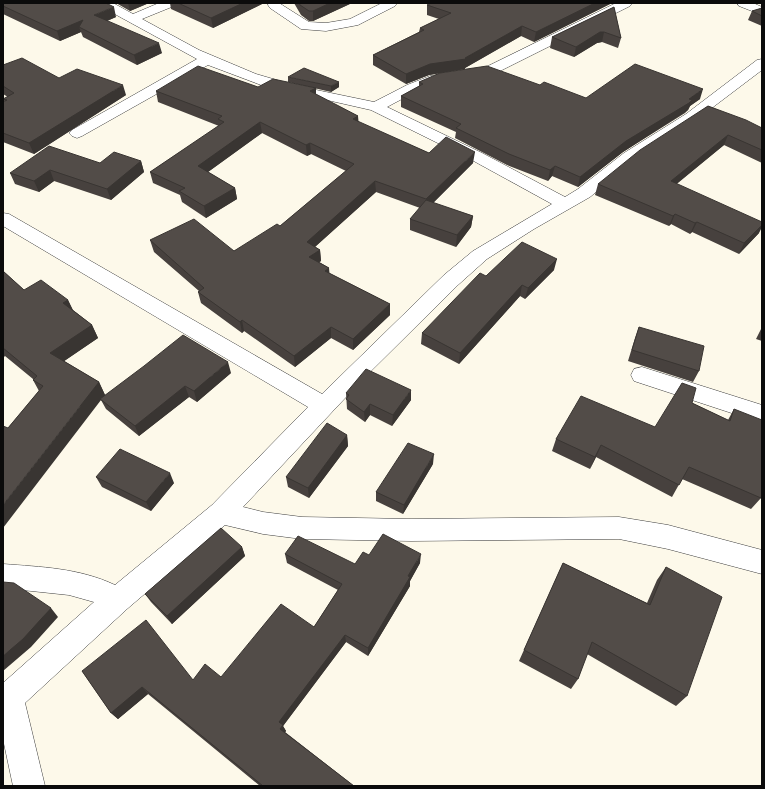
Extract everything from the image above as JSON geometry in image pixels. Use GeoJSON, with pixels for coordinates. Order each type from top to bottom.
{"type":"FeatureCollection","features":[{"type":"Feature","properties":{"kind":"street"},"geometry":{"type":"LineString","coordinates":[[104,3],[133,18],[182,48],[251,77],[276,85],[376,107],[476,156],[565,204]]}},
{"type":"Feature","properties":{"kind":"street"},"geometry":{"type":"LineString","coordinates":[[133,18],[170,3]]}},
{"type":"Feature","properties":{"kind":"street"},"geometry":{"type":"LineString","coordinates":[[274,5],[306,26],[326,27],[354,22],[391,3]]}},
{"type":"Feature","properties":{"kind":"street"},"geometry":{"type":"LineString","coordinates":[[376,107],[405,90],[436,79],[478,74],[491,70],[503,62],[626,3]]}},
{"type":"Feature","properties":{"kind":"street"},"geometry":{"type":"LineString","coordinates":[[743,3],[762,11]]}},
{"type":"Feature","properties":{"kind":"street"},"geometry":{"type":"LineString","coordinates":[[77,133],[208,59]]}},
{"type":"Feature","properties":{"kind":"street"},"geometry":{"type":"LineString","coordinates":[[29,786],[6,700],[117,600],[221,513],[323,406],[402,327],[480,255],[584,193],[630,156],[691,117],[762,63]]}},
{"type":"Feature","properties":{"kind":"street"},"geometry":{"type":"LineString","coordinates":[[3,218],[323,406]]}},
{"type":"Feature","properties":{"kind":"street"},"geometry":{"type":"LineString","coordinates":[[642,375],[762,414]]}},
{"type":"Feature","properties":{"kind":"street"},"geometry":{"type":"LineString","coordinates":[[221,513],[263,523],[302,528],[411,530],[619,528],[668,537],[762,562]]}},
{"type":"Feature","properties":{"kind":"street"},"geometry":{"type":"LineString","coordinates":[[3,576],[69,582],[95,589],[117,600]]}},
{"type":"Feature","properties":{"kind":"building"},"geometry":{"type":"Polygon","coordinates":[[[3,3],[106,3],[114,7],[94,15],[159,43],[134,55],[79,27],[83,20],[57,31],[3,6],[3,3]]]}},
{"type":"Feature","properties":{"kind":"building"},"geometry":{"type":"Polygon","coordinates":[[[178,3],[243,3],[211,18],[178,3]]]}},
{"type":"Feature","properties":{"kind":"building"},"geometry":{"type":"Polygon","coordinates":[[[299,3],[330,3],[313,11],[309,11],[299,3]]]}},
{"type":"Feature","properties":{"kind":"building"},"geometry":{"type":"Polygon","coordinates":[[[431,3],[595,3],[536,32],[522,26],[465,58],[466,59],[430,64],[406,74],[373,55],[424,30],[420,28],[451,13],[427,5],[431,3]]]}},
{"type":"Feature","properties":{"kind":"building"},"geometry":{"type":"Polygon","coordinates":[[[614,7],[621,38],[600,32],[576,47],[552,37],[614,7]]]}},
{"type":"Feature","properties":{"kind":"building"},"geometry":{"type":"Polygon","coordinates":[[[762,8],[762,16],[752,11],[762,8]]]}},
{"type":"Feature","properties":{"kind":"building"},"geometry":{"type":"Polygon","coordinates":[[[22,58],[59,78],[77,69],[123,85],[29,143],[3,133],[3,102],[7,100],[3,99],[14,93],[3,86],[3,65],[22,58]]]}},
{"type":"Feature","properties":{"kind":"building"},"geometry":{"type":"Polygon","coordinates":[[[635,64],[703,89],[689,99],[692,100],[689,103],[626,141],[580,177],[555,166],[550,170],[509,154],[456,128],[461,124],[401,96],[423,84],[419,82],[440,73],[487,66],[540,85],[544,82],[586,98],[635,64]]]}},
{"type":"Feature","properties":{"kind":"building"},"geometry":{"type":"Polygon","coordinates":[[[198,66],[258,87],[273,79],[316,88],[310,91],[358,116],[353,119],[429,153],[446,137],[475,152],[426,199],[375,181],[307,242],[320,250],[309,257],[329,268],[325,271],[390,304],[353,339],[331,327],[294,356],[242,320],[240,322],[198,292],[204,288],[150,240],[194,219],[234,251],[277,224],[280,226],[354,164],[310,143],[306,145],[260,122],[198,166],[235,188],[204,206],[179,191],[185,188],[150,172],[224,122],[218,119],[222,116],[156,91],[198,66]]]}},
{"type":"Feature","properties":{"kind":"building"},"geometry":{"type":"Polygon","coordinates":[[[304,68],[339,82],[331,86],[288,77],[304,68]]]}},
{"type":"Feature","properties":{"kind":"building"},"geometry":{"type":"Polygon","coordinates":[[[708,106],[746,120],[762,128],[762,150],[728,135],[671,181],[762,222],[762,225],[744,243],[697,222],[695,223],[675,214],[673,216],[598,184],[640,150],[708,106]]]}},
{"type":"Feature","properties":{"kind":"building"},"geometry":{"type":"Polygon","coordinates":[[[49,146],[100,163],[114,152],[141,161],[107,189],[50,170],[34,181],[10,173],[49,146]]]}},
{"type":"Feature","properties":{"kind":"building"},"geometry":{"type":"Polygon","coordinates":[[[426,200],[473,216],[457,235],[410,219],[426,200]]]}},
{"type":"Feature","properties":{"kind":"building"},"geometry":{"type":"Polygon","coordinates":[[[522,242],[557,259],[528,288],[522,285],[460,353],[422,333],[480,273],[486,276],[522,242]]]}},
{"type":"Feature","properties":{"kind":"building"},"geometry":{"type":"Polygon","coordinates":[[[3,271],[24,290],[41,280],[68,300],[63,303],[92,325],[50,353],[99,382],[3,505],[3,426],[8,428],[43,386],[33,380],[37,376],[3,348],[3,271]]]}},
{"type":"Feature","properties":{"kind":"building"},"geometry":{"type":"Polygon","coordinates":[[[639,327],[704,346],[699,371],[632,350],[639,327]]]}},
{"type":"Feature","properties":{"kind":"building"},"geometry":{"type":"Polygon","coordinates":[[[183,335],[228,362],[194,391],[185,386],[135,426],[100,399],[144,366],[183,335]]]}},
{"type":"Feature","properties":{"kind":"building"},"geometry":{"type":"Polygon","coordinates":[[[366,369],[411,390],[393,415],[370,404],[364,412],[346,399],[349,395],[346,393],[366,369]]]}},
{"type":"Feature","properties":{"kind":"building"},"geometry":{"type":"Polygon","coordinates":[[[682,383],[696,388],[692,403],[730,421],[734,409],[762,420],[761,498],[689,467],[679,485],[601,445],[595,457],[556,439],[581,396],[655,427],[682,383]]]}},
{"type":"Feature","properties":{"kind":"building"},"geometry":{"type":"Polygon","coordinates":[[[327,423],[347,435],[308,488],[286,477],[327,423]]]}},
{"type":"Feature","properties":{"kind":"building"},"geometry":{"type":"Polygon","coordinates":[[[408,443],[434,454],[404,505],[376,492],[408,443]]]}},
{"type":"Feature","properties":{"kind":"building"},"geometry":{"type":"Polygon","coordinates":[[[120,449],[170,473],[146,502],[96,477],[120,449]]]}},
{"type":"Feature","properties":{"kind":"building"},"geometry":{"type":"Polygon","coordinates":[[[221,528],[242,547],[167,616],[145,594],[221,528]]]}},
{"type":"Feature","properties":{"kind":"building"},"geometry":{"type":"Polygon","coordinates":[[[383,534],[421,554],[408,576],[410,577],[368,648],[345,635],[279,722],[283,725],[280,729],[354,786],[263,786],[142,687],[111,713],[82,671],[146,620],[193,680],[205,664],[221,677],[281,604],[314,627],[342,584],[285,554],[298,536],[355,564],[363,552],[369,555],[383,534]]]}},
{"type":"Feature","properties":{"kind":"building"},"geometry":{"type":"Polygon","coordinates":[[[563,563],[650,605],[666,567],[722,597],[687,696],[592,642],[578,679],[524,650],[563,563]]]}},
{"type":"Feature","properties":{"kind":"building"},"geometry":{"type":"Polygon","coordinates":[[[3,582],[14,583],[51,608],[23,639],[3,656],[3,582]]]}}]}
